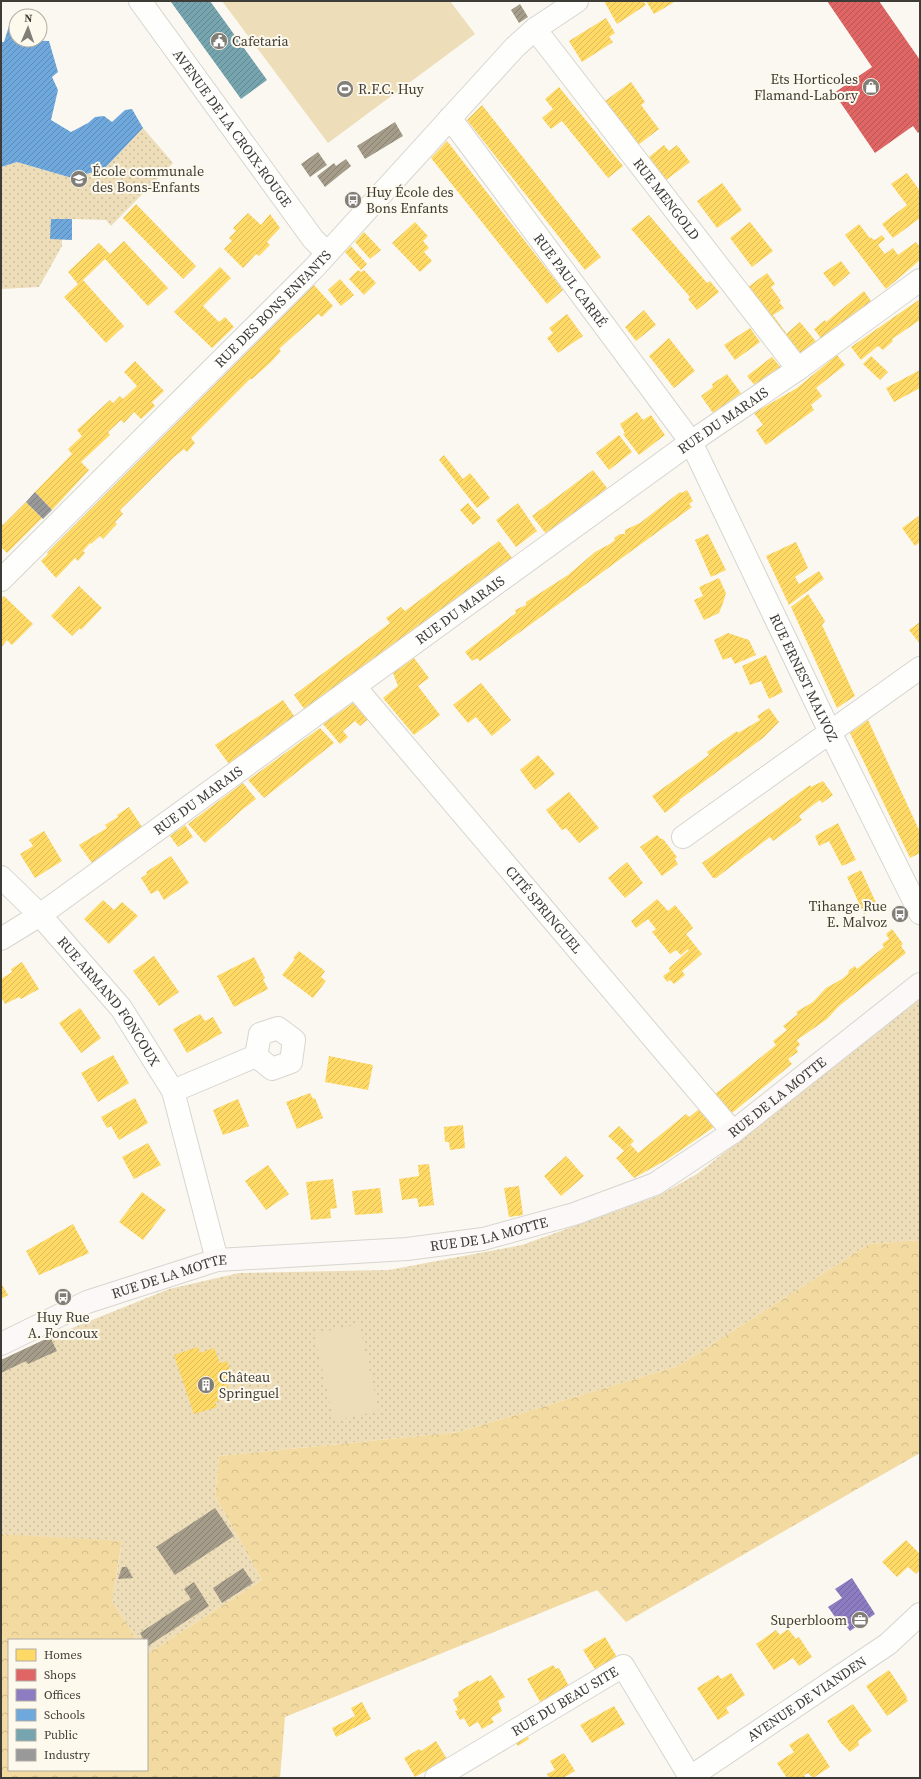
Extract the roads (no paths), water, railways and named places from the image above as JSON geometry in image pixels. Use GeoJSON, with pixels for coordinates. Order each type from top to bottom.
{"type":"FeatureCollection","features":[{"type":"Feature","properties":{"kind":"street","name":"AVENUE DE LA CROIX-ROUGE"},"geometry":{"type":"LineString","coordinates":[[140,1],[313,239],[327,253]]}},
{"type":"Feature","properties":{"kind":"street","name":"RUE DES BONS ENFANTS"},"geometry":{"type":"LineString","coordinates":[[1,580],[314,268],[515,47],[535,29],[577,1]]}},
{"type":"Feature","properties":{"kind":"street","name":"RUE MENGOLD"},"geometry":{"type":"LineString","coordinates":[[535,29],[798,370]]}},
{"type":"Feature","properties":{"kind":"street","name":"RUE PAUL CARRÉ"},"geometry":{"type":"LineString","coordinates":[[450,118],[691,442]]}},
{"type":"Feature","properties":{"kind":"street","name":"RUE DU MARAIS"},"geometry":{"type":"LineString","coordinates":[[1,939],[40,915],[355,688],[691,442],[798,370],[920,280]]}},
{"type":"Feature","properties":{"kind":"street","name":"RUE ERNEST MALVOZ"},"geometry":{"type":"LineString","coordinates":[[691,442],[830,732],[920,913]]}},
{"type":"Feature","properties":{"kind":"street"},"geometry":{"type":"LineString","coordinates":[[683,837],[920,668]]}},
{"type":"Feature","properties":{"kind":"street","name":"CITÉ SPRINGUEL"},"geometry":{"type":"LineString","coordinates":[[355,688],[733,1132]]}},
{"type":"Feature","properties":{"kind":"street","name":"RUE ARMAND FONCOUX"},"geometry":{"type":"LineString","coordinates":[[1,877],[40,915],[122,1008],[173,1091],[217,1260]]}},
{"type":"Feature","properties":{"kind":"street","name":"RUE DE LA MOTTE"},"geometry":{"type":"LineString","coordinates":[[1,1344],[87,1302],[217,1260],[407,1249],[483,1239],[574,1214],[655,1184],[733,1132],[920,984]]}},
{"type":"Feature","properties":{"kind":"street"},"geometry":{"type":"LineString","coordinates":[[173,1091],[256,1056]]}},
{"type":"Feature","properties":{"kind":"street","name":"AVENUE DE VIANDEN"},"geometry":{"type":"LineString","coordinates":[[689,1778],[888,1644],[920,1614]]}},
{"type":"Feature","properties":{"kind":"street","name":"RUE DU BEAU SITE"},"geometry":{"type":"LineString","coordinates":[[436,1778],[623,1666],[689,1778]]}},
{"type":"Feature","properties":{"kind":"place","name":"Cafetaria"},"geometry":{"type":"Point","coordinates":[219,41]}},
{"type":"Feature","properties":{"kind":"place","name":"Ets Horticoles Flamand-Labory"},"geometry":{"type":"Point","coordinates":[871,87]}},
{"type":"Feature","properties":{"kind":"place","name":"R.F.C. Huy"},"geometry":{"type":"Point","coordinates":[345,89]}},
{"type":"Feature","properties":{"kind":"place","name":"École communale des Bons-Enfants"},"geometry":{"type":"Point","coordinates":[79,179]}},
{"type":"Feature","properties":{"kind":"place","name":"Huy École des Bons Enfants"},"geometry":{"type":"Point","coordinates":[353,200]}},
{"type":"Feature","properties":{"kind":"place","name":"Tihange Rue E. Malvoz"},"geometry":{"type":"Point","coordinates":[900,914]}},
{"type":"Feature","properties":{"kind":"place","name":"Huy Rue A. Foncoux"},"geometry":{"type":"Point","coordinates":[63,1297]}},
{"type":"Feature","properties":{"kind":"place","name":"Château Springuel"},"geometry":{"type":"Point","coordinates":[206,1385]}},
{"type":"Feature","properties":{"kind":"place","name":"Superbloom"},"geometry":{"type":"Point","coordinates":[860,1620]}}]}
